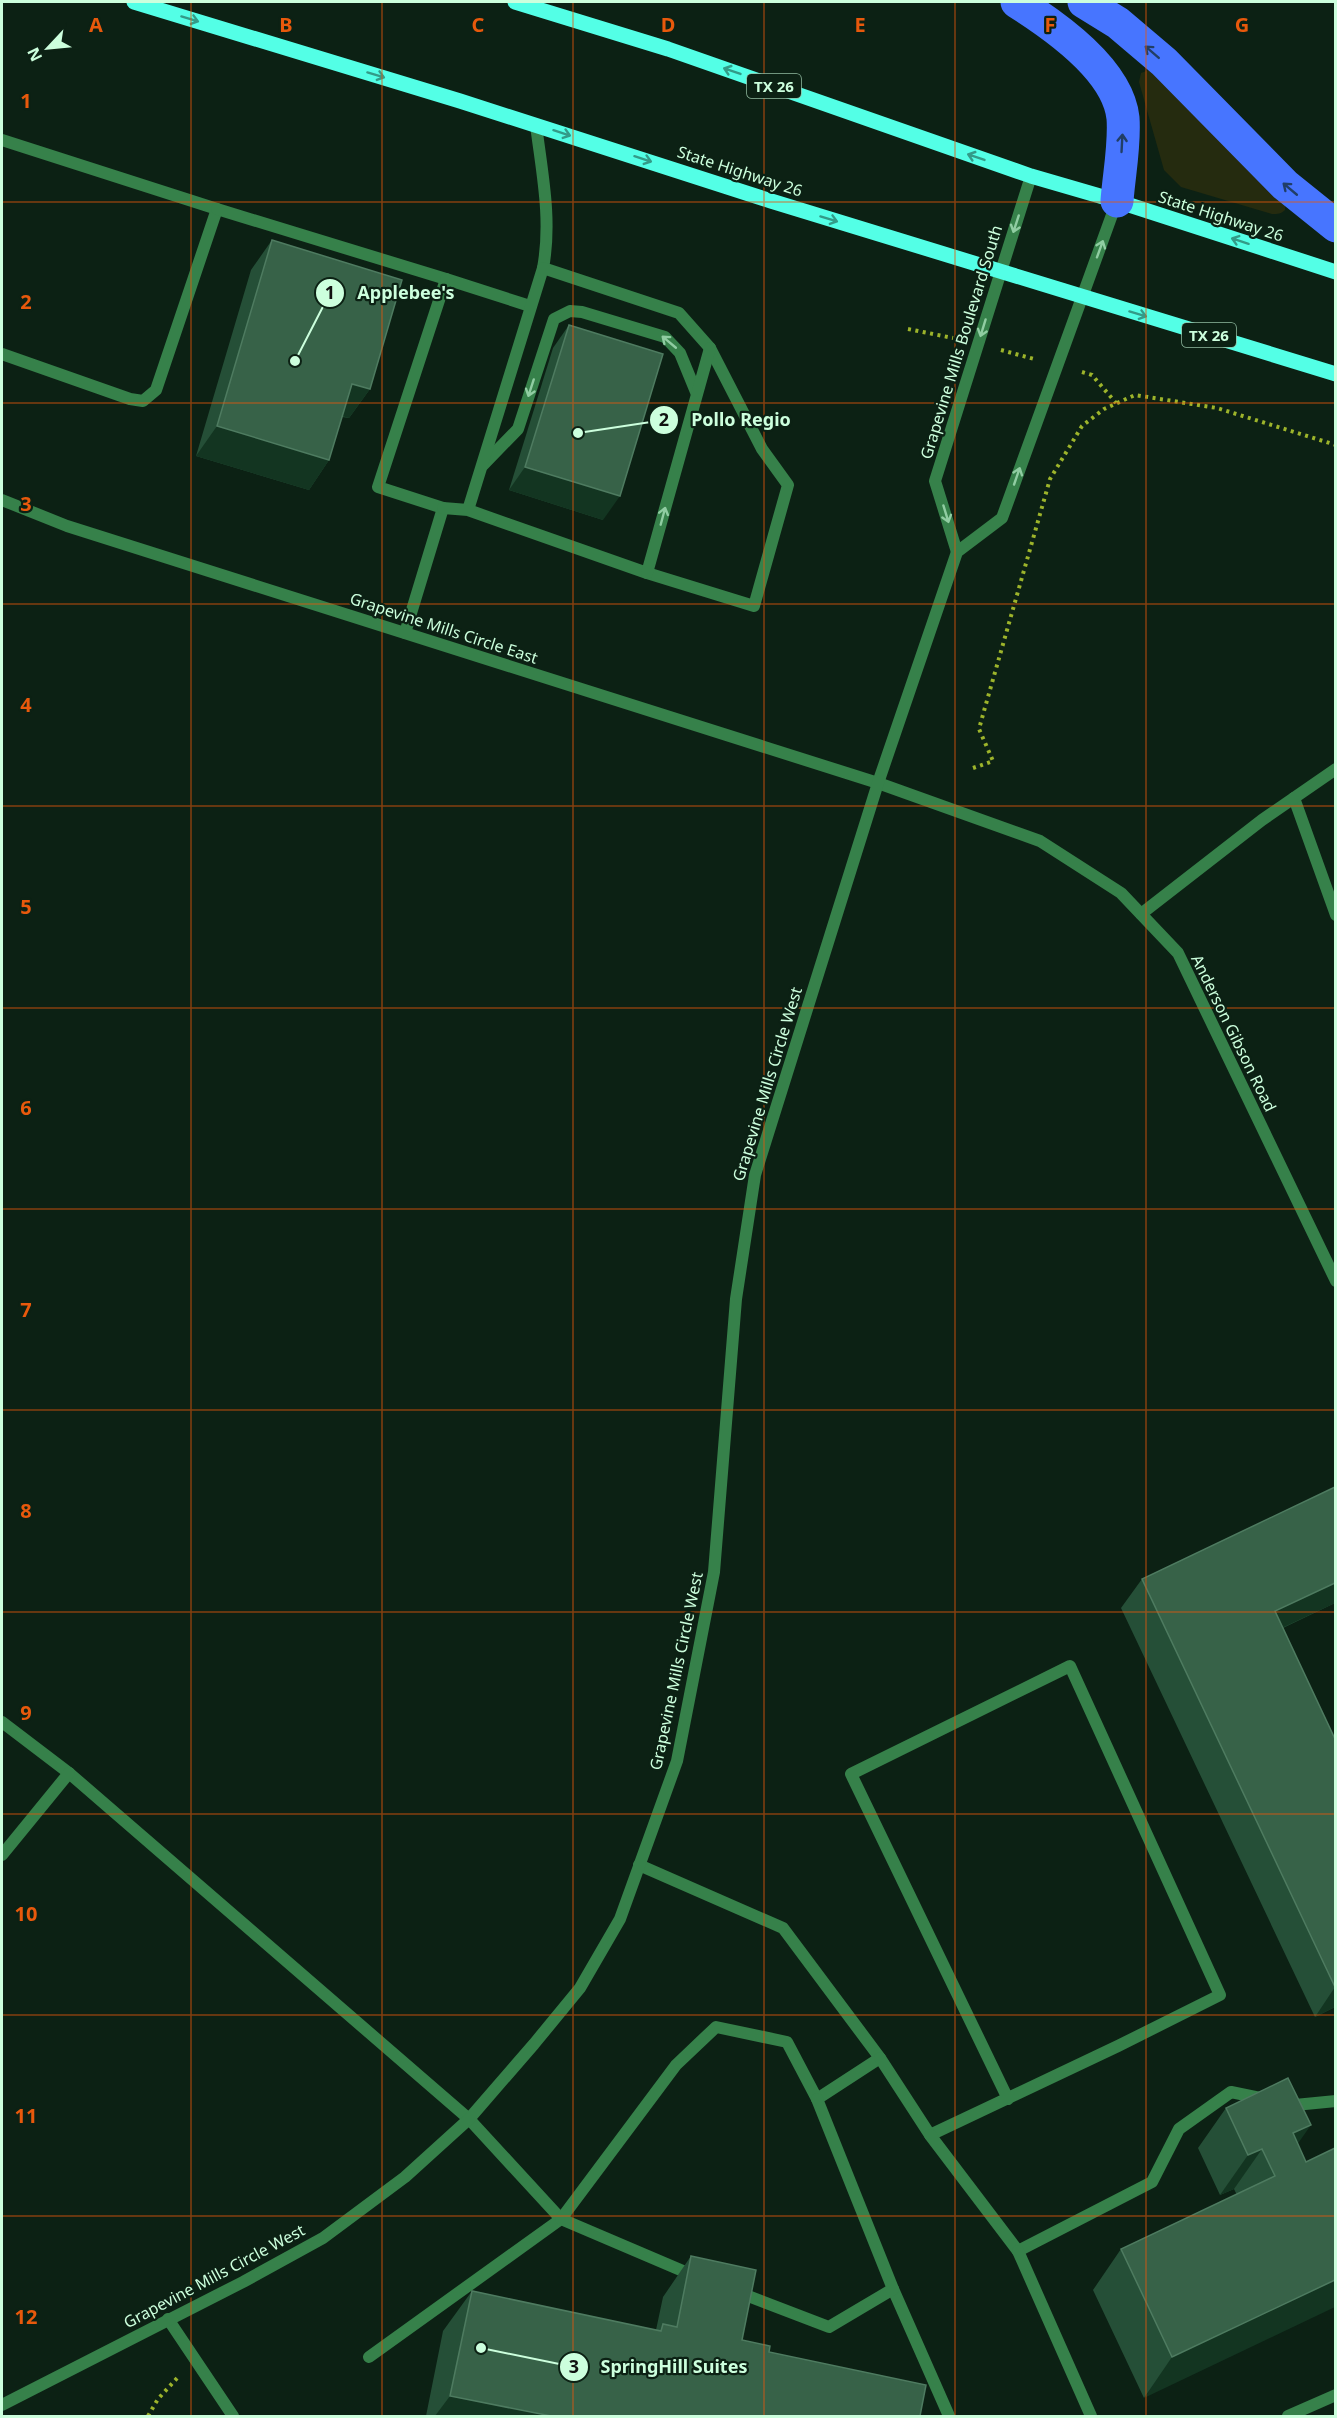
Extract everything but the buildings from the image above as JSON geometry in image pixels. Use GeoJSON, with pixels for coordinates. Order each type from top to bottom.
{"type":"FeatureCollection","features":[{"type":"Feature","properties":{"kind":"highway"},"geometry":{"type":"LineString","coordinates":[[1017,2],[1046,20],[1084,51],[1111,85],[1123,117],[1117,201]]}},
{"type":"Feature","properties":{"kind":"highway"},"geometry":{"type":"LineString","coordinates":[[1084,2],[1118,23],[1164,62],[1285,185],[1335,226]]}},
{"type":"Feature","properties":{"kind":"main road","name":"State Highway 26"},"geometry":{"type":"LineString","coordinates":[[134,2],[1335,374]]}},
{"type":"Feature","properties":{"kind":"main road","name":"State Highway 26"},"geometry":{"type":"LineString","coordinates":[[515,2],[668,49],[1031,176],[1117,201],[1335,272]]}},
{"type":"Feature","properties":{"kind":"street"},"geometry":{"type":"LineString","coordinates":[[468,510],[543,268],[548,243],[548,217],[536,125]]}},
{"type":"Feature","properties":{"kind":"street"},"geometry":{"type":"LineString","coordinates":[[2,140],[530,306]]}},
{"type":"Feature","properties":{"kind":"street","name":"Grapevine Mills Boulevard South"},"geometry":{"type":"LineString","coordinates":[[957,552],[935,481],[1031,176]]}},
{"type":"Feature","properties":{"kind":"street"},"geometry":{"type":"LineString","coordinates":[[878,783],[957,552],[1002,518],[1117,201]]}},
{"type":"Feature","properties":{"kind":"street"},"geometry":{"type":"LineString","coordinates":[[2,354],[130,399],[142,401],[156,390],[217,209]]}},
{"type":"Feature","properties":{"kind":"street"},"geometry":{"type":"LineString","coordinates":[[446,279],[378,487],[443,508],[468,510],[647,573],[754,606],[788,485],[762,449],[710,348],[679,313],[543,268]]}},
{"type":"Feature","properties":{"kind":"street"},"geometry":{"type":"LineString","coordinates":[[482,466],[518,429],[554,319],[570,311],[582,312],[664,337],[680,353],[696,392]]}},
{"type":"Feature","properties":{"kind":"street"},"geometry":{"type":"LineString","coordinates":[[647,573],[710,348]]}},
{"type":"Feature","properties":{"kind":"street","name":"Grapevine Mills Circle East"},"geometry":{"type":"LineString","coordinates":[[2,500],[66,526],[878,783]]}},
{"type":"Feature","properties":{"kind":"street"},"geometry":{"type":"LineString","coordinates":[[405,633],[443,508]]}},
{"type":"Feature","properties":{"kind":"street"},"geometry":{"type":"LineString","coordinates":[[1141,914],[1262,820],[1335,769]]}},
{"type":"Feature","properties":{"kind":"street","name":"Anderson Gibson Road"},"geometry":{"type":"LineString","coordinates":[[878,783],[1041,841],[1121,893],[1178,953],[1335,1281]]}},
{"type":"Feature","properties":{"kind":"street","name":"Grapevine Mills Circle West"},"geometry":{"type":"LineString","coordinates":[[2,2405],[243,2282],[323,2238],[405,2177],[470,2119],[580,1988],[620,1919],[676,1761],[714,1572],[736,1299],[755,1175],[878,783]]}},
{"type":"Feature","properties":{"kind":"street"},"geometry":{"type":"LineString","coordinates":[[1294,798],[1335,915]]}},
{"type":"Feature","properties":{"kind":"street"},"geometry":{"type":"LineString","coordinates":[[930,2135],[1008,2098],[1220,1995],[1070,1666],[851,1774],[1008,2098]]}},
{"type":"Feature","properties":{"kind":"street"},"geometry":{"type":"LineString","coordinates":[[2,1722],[69,1773],[470,2119],[561,2219],[719,2285],[829,2326],[893,2289]]}},
{"type":"Feature","properties":{"kind":"street"},"geometry":{"type":"LineString","coordinates":[[2,1855],[69,1773]]}},
{"type":"Feature","properties":{"kind":"street"},"geometry":{"type":"LineString","coordinates":[[639,1864],[783,1928],[880,2058],[930,2135],[1018,2251],[1091,2416]]}},
{"type":"Feature","properties":{"kind":"street"},"geometry":{"type":"LineString","coordinates":[[369,2357],[561,2219],[676,2065],[716,2027],[787,2042],[817,2099],[893,2289],[949,2416]]}},
{"type":"Feature","properties":{"kind":"street"},"geometry":{"type":"LineString","coordinates":[[817,2099],[880,2058]]}},
{"type":"Feature","properties":{"kind":"street"},"geometry":{"type":"LineString","coordinates":[[1018,2251],[1152,2182],[1179,2129],[1231,2092],[1295,2105],[1335,2101]]}},
{"type":"Feature","properties":{"kind":"street"},"geometry":{"type":"LineString","coordinates":[[168,2319],[233,2416]]}},
{"type":"Feature","properties":{"kind":"street"},"geometry":{"type":"LineString","coordinates":[[1288,2416],[1335,2395]]}},
{"type":"Feature","properties":{"kind":"path"},"geometry":{"type":"LineString","coordinates":[[908,329],[978,343],[1092,375],[1116,403]]}},
{"type":"Feature","properties":{"kind":"path"},"geometry":{"type":"LineString","coordinates":[[973,768],[993,761],[979,729],[1050,479],[1082,426],[1104,409],[1136,395],[1217,408],[1335,445]]}},
{"type":"Feature","properties":{"kind":"path"},"geometry":{"type":"LineString","coordinates":[[148,2416],[158,2399],[187,2367],[197,2362]]}},
{"type":"Feature","properties":{"kind":"green space"},"geometry":{"type":"Polygon","coordinates":[[[1149,70],[1285,202],[1285,210],[1279,214],[1272,214],[1181,187],[1164,170],[1139,82],[1141,73],[1149,70]]]}},
{"type":"Feature","properties":{"kind":"place","name":"Applebee's"},"geometry":{"type":"Point","coordinates":[295,361]}},
{"type":"Feature","properties":{"kind":"place","name":"Pollo Regio"},"geometry":{"type":"Point","coordinates":[578,433]}},
{"type":"Feature","properties":{"kind":"place","name":"SpringHill Suites"},"geometry":{"type":"Point","coordinates":[481,2348]}}]}
